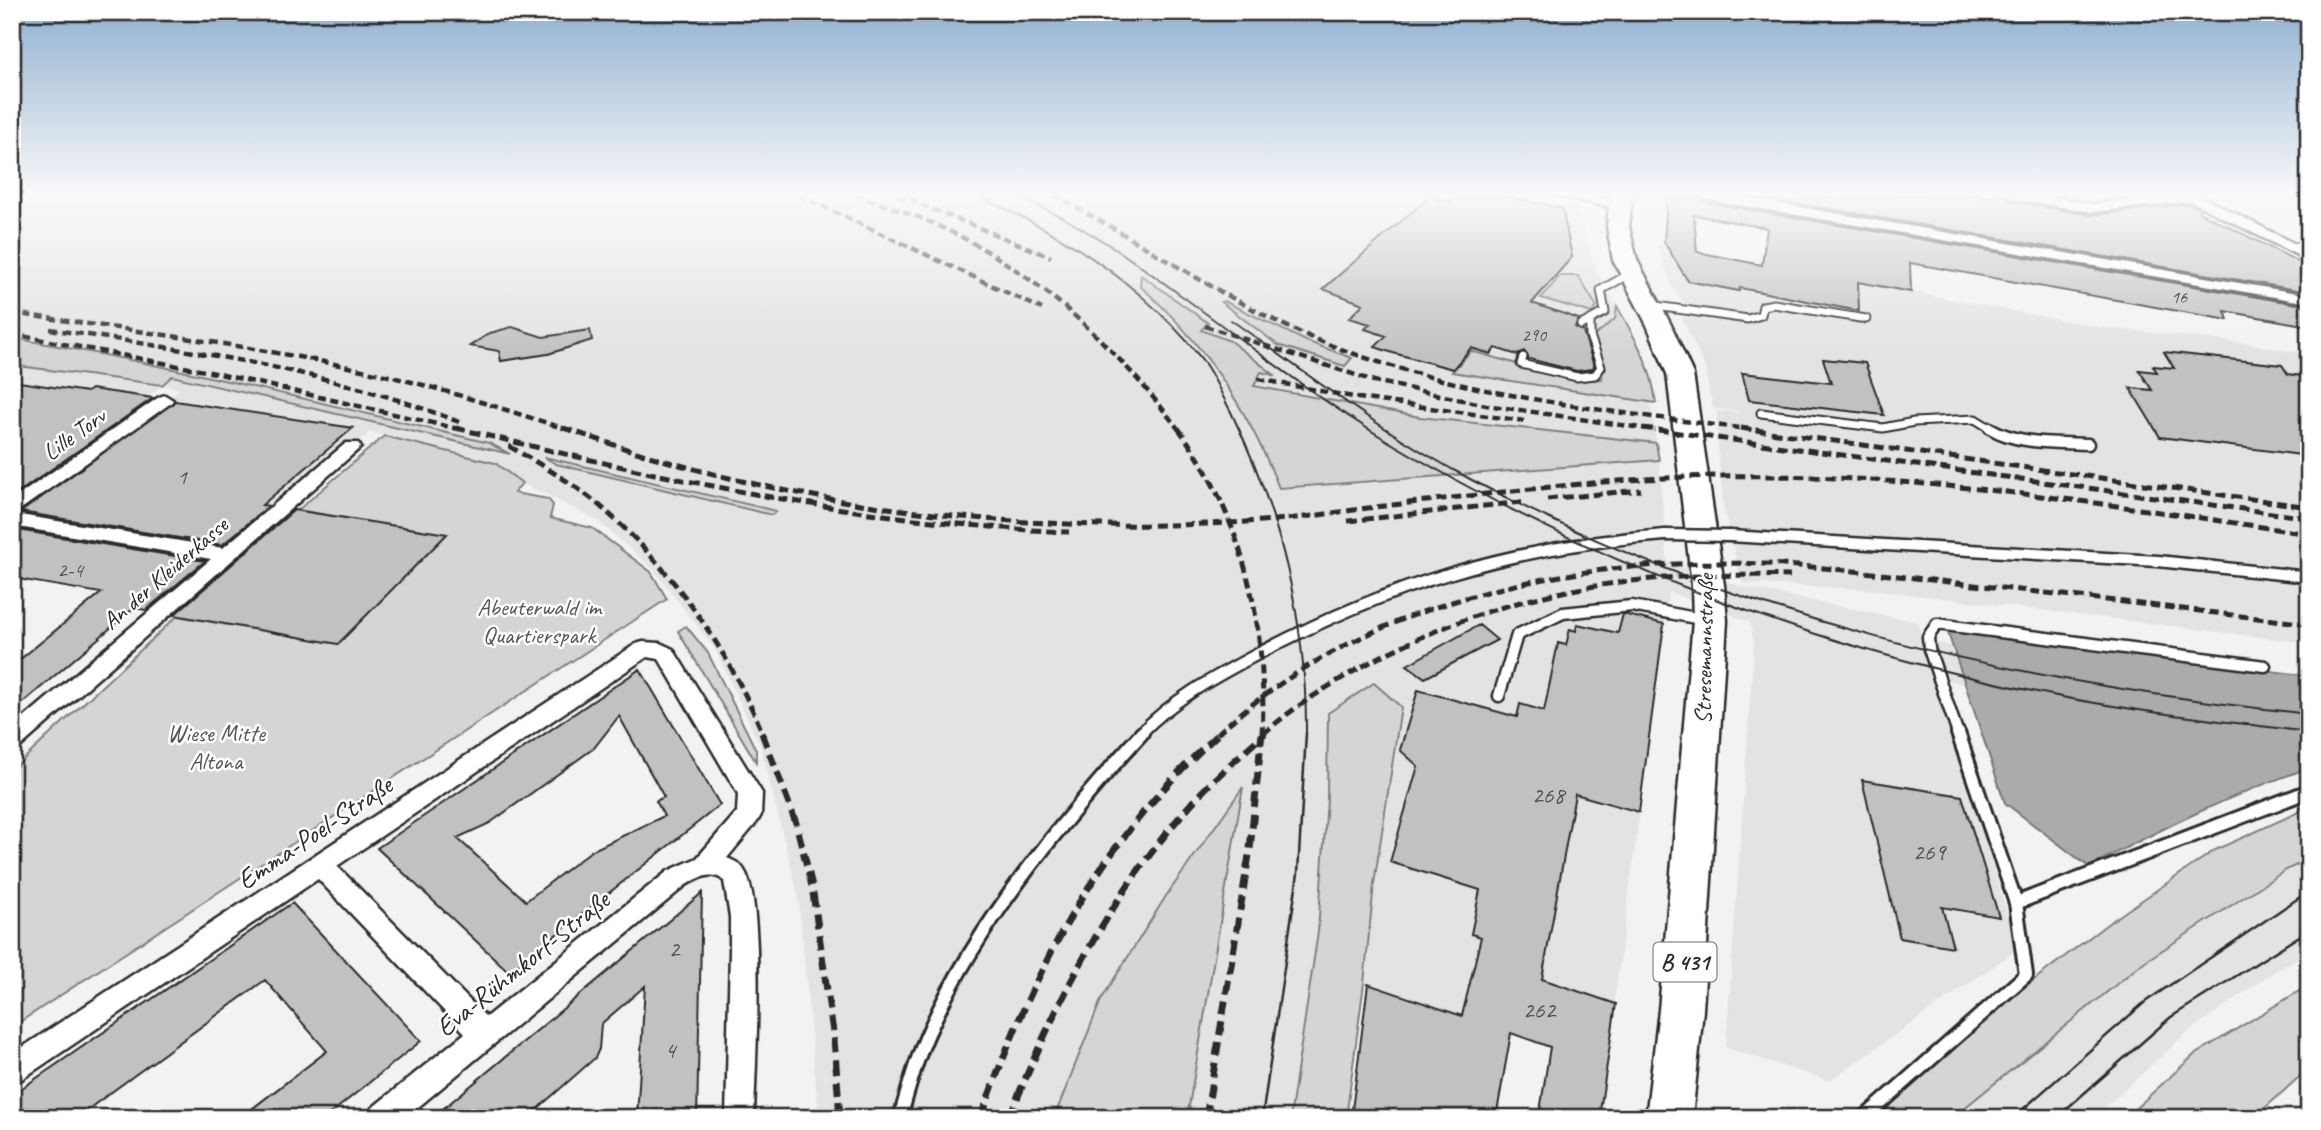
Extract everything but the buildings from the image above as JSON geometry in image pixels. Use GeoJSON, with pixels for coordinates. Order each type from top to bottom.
{"type":"FeatureCollection","features":[{"type":"Feature","properties":{"kind":"main road","name":"Stresemannstraße"},"geometry":{"type":"LineString","coordinates":[[1623,248],[1631,273],[1677,363],[1683,388],[1708,585],[1710,621],[1695,850],[1668,1118]]}},
{"type":"Feature","properties":{"kind":"street"},"geometry":{"type":"LineString","coordinates":[[2011,248],[2309,299]]}},
{"type":"Feature","properties":{"kind":"street"},"geometry":{"type":"LineString","coordinates":[[2290,248],[2309,257]]}},
{"type":"Feature","properties":{"kind":"street","name":"Lille Torv"},"geometry":{"type":"LineString","coordinates":[[12,509],[165,400]]}},
{"type":"Feature","properties":{"kind":"street","name":"An der Kleiderkasse"},"geometry":{"type":"LineString","coordinates":[[12,741],[352,447]]}},
{"type":"Feature","properties":{"kind":"street"},"geometry":{"type":"LineString","coordinates":[[12,520],[226,555]]}},
{"type":"Feature","properties":{"kind":"street","name":"Emma-Poel-Straße"},"geometry":{"type":"LineString","coordinates":[[12,1070],[632,655],[652,648],[666,654],[750,793],[749,815],[706,865]]}},
{"type":"Feature","properties":{"kind":"street"},"geometry":{"type":"LineString","coordinates":[[319,864],[484,1034]]}},
{"type":"Feature","properties":{"kind":"street"},"geometry":{"type":"LineString","coordinates":[[706,865],[730,871],[738,879],[740,892],[743,972],[740,1118]]}},
{"type":"Feature","properties":{"kind":"street","name":"Eva-Rühmkorf-Straße"},"geometry":{"type":"LineString","coordinates":[[382,1118],[677,878],[706,865]]}},
{"type":"Feature","properties":{"kind":"lane"},"geometry":{"type":"LineString","coordinates":[[1523,357],[1521,364],[1577,377],[1595,375],[1601,368],[1586,323],[1605,312],[1601,290],[1631,273]]}},
{"type":"Feature","properties":{"kind":"lane"},"geometry":{"type":"LineString","coordinates":[[1648,305],[1748,319],[1761,315],[1763,306],[1774,304],[1866,319]]}},
{"type":"Feature","properties":{"kind":"lane"},"geometry":{"type":"LineString","coordinates":[[1761,413],[1883,428],[1914,422],[1975,419],[2001,435],[2027,440],[2088,444]]}},
{"type":"Feature","properties":{"kind":"lane"},"geometry":{"type":"LineString","coordinates":[[900,1118],[923,1046],[967,958],[1071,813],[1162,714],[1238,665],[1366,600],[1440,573],[1500,556],[1615,537],[1665,535],[1730,536],[2158,561],[2309,577]]}},
{"type":"Feature","properties":{"kind":"lane"},"geometry":{"type":"LineString","coordinates":[[1499,696],[1517,635],[1563,613],[1633,606],[1710,621]]}},
{"type":"Feature","properties":{"kind":"lane"},"geometry":{"type":"LineString","coordinates":[[1864,1118],[2026,975],[2016,903],[1929,649],[1928,637],[1937,624],[2265,666]]}},
{"type":"Feature","properties":{"kind":"lane"},"geometry":{"type":"LineString","coordinates":[[2016,903],[2071,884],[2211,826],[2309,791]]}},
{"type":"Feature","properties":{"kind":"shaded area"},"geometry":{"type":"Polygon","coordinates":[[[12,248],[1589,248],[1596,270],[1642,351],[1651,375],[1656,403],[1650,403],[1659,460],[1667,560],[1743,587],[1918,622],[1923,639],[1975,652],[2017,696],[1935,677],[2018,949],[1829,1081],[1726,1048],[1754,644],[1750,622],[1669,592],[1606,1066],[1364,983],[1374,884],[1328,713],[1327,799],[1318,932],[1290,1118],[819,1118],[798,894],[761,748],[716,651],[654,570],[597,520],[522,483],[495,463],[370,432],[226,555],[12,520],[12,509],[180,389],[162,385],[146,397],[12,381],[12,248]]]}},
{"type":"Feature","properties":{"kind":"shaded area"},"geometry":{"type":"Polygon","coordinates":[[[1658,248],[1671,248],[1762,265],[1843,263],[1911,275],[1912,292],[2099,327],[2246,343],[2309,355],[2309,643],[1877,590],[1742,583],[1724,510],[1717,411],[1742,412],[1713,408],[1704,365],[1682,318],[1694,317],[1672,287],[1658,248]]]}},
{"type":"Feature","properties":{"kind":"shaded area"},"geometry":{"type":"Polygon","coordinates":[[[1947,630],[2309,676],[2309,768],[2197,813],[2089,867],[2005,803],[1947,630]]]}},
{"type":"Feature","properties":{"kind":"shaded area"},"geometry":{"type":"Polygon","coordinates":[[[2309,859],[2309,952],[2266,977],[2188,1032],[2093,1118],[1952,1118],[2144,962],[2286,870],[2309,859]]]}},
{"type":"Feature","properties":{"kind":"green space"},"geometry":{"type":"Polygon","coordinates":[[[1141,275],[1208,323],[1201,330],[1230,341],[1276,376],[1261,372],[1254,386],[1420,417],[1656,443],[1659,460],[1279,488],[1253,431],[1222,378],[1184,330],[1140,286],[1141,275]]]}},
{"type":"Feature","properties":{"kind":"green space"},"geometry":{"type":"Polygon","coordinates":[[[1560,276],[1578,276],[1597,307],[1592,313],[1541,298],[1560,276]]]}},
{"type":"Feature","properties":{"kind":"green space"},"geometry":{"type":"Polygon","coordinates":[[[1224,301],[1306,341],[1352,358],[1345,366],[1278,345],[1221,302],[1224,301]]]}},
{"type":"Feature","properties":{"kind":"green space"},"geometry":{"type":"Polygon","coordinates":[[[1617,306],[1647,364],[1656,403],[1452,372],[1471,351],[1573,380],[1602,379],[1603,362],[1594,336],[1615,319],[1617,306]]]}},
{"type":"Feature","properties":{"kind":"green space"},"geometry":{"type":"Polygon","coordinates":[[[12,338],[132,360],[311,400],[489,443],[510,454],[172,376],[162,385],[12,365],[12,338]]]}},
{"type":"Feature","properties":{"kind":"green space","name":"Wiese Mitte Altona"},"geometry":{"type":"Polygon","coordinates":[[[384,436],[495,463],[522,483],[514,493],[548,499],[553,505],[550,518],[592,528],[651,572],[667,599],[12,1027],[12,770],[177,616],[338,644],[446,535],[298,510],[384,436]]]}},
{"type":"Feature","properties":{"kind":"green space"},"geometry":{"type":"Polygon","coordinates":[[[544,457],[776,511],[772,515],[556,464],[544,457]]]}},
{"type":"Feature","properties":{"kind":"green space"},"geometry":{"type":"Polygon","coordinates":[[[686,626],[708,653],[756,750],[756,762],[678,631],[686,626]]]}},
{"type":"Feature","properties":{"kind":"green space"},"geometry":{"type":"Polygon","coordinates":[[[1374,683],[1401,707],[1374,884],[1346,1118],[1290,1118],[1318,932],[1327,799],[1328,713],[1374,683]]]}},
{"type":"Feature","properties":{"kind":"green space"},"geometry":{"type":"Polygon","coordinates":[[[1243,787],[1187,1118],[1054,1118],[1101,1000],[1166,896],[1243,787]]]}},
{"type":"Feature","properties":{"kind":"green space"},"geometry":{"type":"Polygon","coordinates":[[[2309,794],[2309,859],[2286,870],[2144,962],[1952,1118],[1853,1118],[2106,925],[2215,850],[2299,812],[2309,794]]]}},
{"type":"Feature","properties":{"kind":"green space"},"geometry":{"type":"Polygon","coordinates":[[[2309,985],[2309,1068],[2254,1118],[2125,1118],[2194,1055],[2309,985]]]}},
{"type":"Feature","properties":{"kind":"tram line"},"geometry":{"type":"LineString","coordinates":[[1075,248],[1125,283],[1177,330],[1209,370],[1231,412],[1264,489],[1287,569],[1302,651],[1306,733]]}},
{"type":"Feature","properties":{"kind":"tram line"},"geometry":{"type":"LineString","coordinates":[[1113,248],[1350,418],[1465,485],[1630,565],[1801,629],[1977,679],[2127,708],[2309,732]]}},
{"type":"Feature","properties":{"kind":"tram line"},"geometry":{"type":"LineString","coordinates":[[1231,320],[1348,403],[1439,462],[1570,528],[1671,571],[1774,607],[1983,663],[2090,684],[2309,714]]}},
{"type":"Feature","properties":{"kind":"tram line"},"geometry":{"type":"LineString","coordinates":[[1262,1118],[1298,873],[1306,733]]}},
{"type":"Feature","properties":{"kind":"tram line"},"geometry":{"type":"LineString","coordinates":[[2013,1118],[2145,1002],[2309,891]]}},
{"type":"Feature","properties":{"kind":"tram line"},"geometry":{"type":"LineString","coordinates":[[2056,1118],[2171,1017],[2309,930]]}},
{"type":"Feature","properties":{"kind":"railway"},"geometry":{"type":"LineString","coordinates":[[911,248],[1042,309]]}},
{"type":"Feature","properties":{"kind":"railway"},"geometry":{"type":"LineString","coordinates":[[980,248],[1042,289],[1072,314],[1129,369],[1179,430]]}},
{"type":"Feature","properties":{"kind":"railway"},"geometry":{"type":"LineString","coordinates":[[1028,248],[1051,257]]}},
{"type":"Feature","properties":{"kind":"railway"},"geometry":{"type":"LineString","coordinates":[[1147,248],[1267,317],[1353,353],[1409,371],[1465,385],[1581,407],[1754,430]]}},
{"type":"Feature","properties":{"kind":"railway"},"geometry":{"type":"LineString","coordinates":[[12,313],[197,340],[334,364],[428,386],[569,430]]}},
{"type":"Feature","properties":{"kind":"railway"},"geometry":{"type":"LineString","coordinates":[[1205,326],[1374,381],[1486,405],[1655,430]]}},
{"type":"Feature","properties":{"kind":"railway"},"geometry":{"type":"LineString","coordinates":[[50,329],[206,354],[308,375],[359,388],[459,422]]}},
{"type":"Feature","properties":{"kind":"railway"},"geometry":{"type":"LineString","coordinates":[[12,334],[215,373],[463,430]]}},
{"type":"Feature","properties":{"kind":"railway"},"geometry":{"type":"LineString","coordinates":[[1258,379],[1358,398],[1524,421]]}},
{"type":"Feature","properties":{"kind":"railway"},"geometry":{"type":"LineString","coordinates":[[456,428],[608,464],[836,508],[913,519],[1069,532]]}},
{"type":"Feature","properties":{"kind":"railway"},"geometry":{"type":"LineString","coordinates":[[564,428],[697,470],[805,494],[870,505],[935,514],[1065,524],[1230,522]]}},
{"type":"Feature","properties":{"kind":"railway"},"geometry":{"type":"LineString","coordinates":[[1178,428],[1201,462],[1230,522]]}},
{"type":"Feature","properties":{"kind":"railway"},"geometry":{"type":"LineString","coordinates":[[1643,428],[2309,518]]}},
{"type":"Feature","properties":{"kind":"railway"},"geometry":{"type":"LineString","coordinates":[[1741,428],[2309,507]]}},
{"type":"Feature","properties":{"kind":"railway"},"geometry":{"type":"LineString","coordinates":[[509,446],[589,497],[650,555],[673,582],[714,640],[749,702],[763,734]]}},
{"type":"Feature","properties":{"kind":"railway"},"geometry":{"type":"LineString","coordinates":[[1230,522],[1304,517],[1590,483],[1676,477],[1793,476],[1941,485],[2015,493],[2309,534]]}},
{"type":"Feature","properties":{"kind":"railway"},"geometry":{"type":"LineString","coordinates":[[1547,499],[1641,490]]}},
{"type":"Feature","properties":{"kind":"railway"},"geometry":{"type":"LineString","coordinates":[[1348,521],[1522,502]]}},
{"type":"Feature","properties":{"kind":"railway"},"geometry":{"type":"LineString","coordinates":[[1230,522],[1247,574],[1255,613],[1261,653],[1263,698]]}},
{"type":"Feature","properties":{"kind":"railway"},"geometry":{"type":"LineString","coordinates":[[1263,698],[1337,650],[1403,619],[1473,596],[1545,579],[1618,568],[1691,564],[1817,567],[2309,624]]}},
{"type":"Feature","properties":{"kind":"railway"},"geometry":{"type":"LineString","coordinates":[[1263,734],[1290,712],[1378,658],[1428,634],[1528,600],[1629,581],[1735,575],[1790,576]]}},
{"type":"Feature","properties":{"kind":"railway"},"geometry":{"type":"LineString","coordinates":[[1217,734],[1263,698]]}},
{"type":"Feature","properties":{"kind":"railway"},"geometry":{"type":"LineString","coordinates":[[1262,734],[1263,698]]}},
{"type":"Feature","properties":{"kind":"railway"},"geometry":{"type":"LineString","coordinates":[[762,733],[796,823],[812,886],[834,1039],[840,1118]]}},
{"type":"Feature","properties":{"kind":"railway"},"geometry":{"type":"LineString","coordinates":[[981,1118],[1024,1009],[1075,910],[1138,818],[1176,775],[1219,733]]}},
{"type":"Feature","properties":{"kind":"railway"},"geometry":{"type":"LineString","coordinates":[[1262,736],[1265,733]]}},
{"type":"Feature","properties":{"kind":"railway"},"geometry":{"type":"LineString","coordinates":[[1009,1118],[1067,989],[1113,908],[1139,869],[1199,795],[1262,736]]}},
{"type":"Feature","properties":{"kind":"railway"},"geometry":{"type":"LineString","coordinates":[[1206,1118],[1250,849],[1262,736]]}},
{"type":"Feature","properties":{"kind":"park label","name":"Abeuterwald im Quartierspark"},"geometry":{"type":"Point","coordinates":[539,621]}}]}
